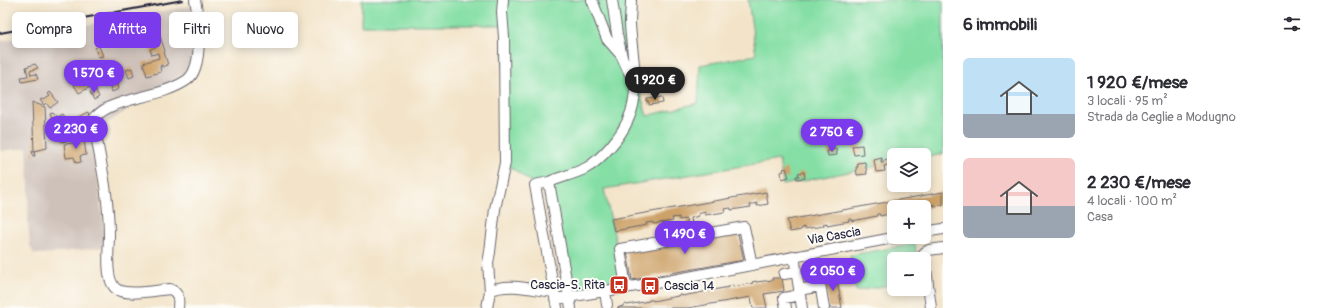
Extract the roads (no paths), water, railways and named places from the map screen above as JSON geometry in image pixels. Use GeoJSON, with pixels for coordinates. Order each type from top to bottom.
{"type":"FeatureCollection","features":[{"type":"Feature","properties":{"kind":"street"},"geometry":{"type":"LineString","coordinates":[[487,308],[490,291],[488,264],[495,209],[505,163],[503,0]]}},
{"type":"Feature","properties":{"kind":"street"},"geometry":{"type":"LineString","coordinates":[[592,0],[606,39],[622,57],[636,82]]}},
{"type":"Feature","properties":{"kind":"street"},"geometry":{"type":"LineString","coordinates":[[612,0],[622,57]]}},
{"type":"Feature","properties":{"kind":"street"},"geometry":{"type":"LineString","coordinates":[[556,300],[535,185],[549,182],[586,168],[603,156],[626,128],[633,108],[636,82],[630,24],[631,0]]}},
{"type":"Feature","properties":{"kind":"street"},"geometry":{"type":"LineString","coordinates":[[178,308],[178,297],[175,291],[170,289],[127,292],[118,290],[112,284],[108,274],[109,226],[107,196],[93,120],[97,114],[115,104],[168,89],[189,79],[196,64],[199,42],[196,3]]}},
{"type":"Feature","properties":{"kind":"street"},"geometry":{"type":"LineString","coordinates":[[549,182],[571,308]]}},
{"type":"Feature","properties":{"kind":"street"},"geometry":{"type":"LineString","coordinates":[[626,288],[620,249],[706,233],[744,227],[752,265]]}},
{"type":"Feature","properties":{"kind":"street"},"geometry":{"type":"LineString","coordinates":[[931,231],[943,229]]}},
{"type":"Feature","properties":{"kind":"street","name":"Via Cascia"},"geometry":{"type":"LineString","coordinates":[[490,291],[504,286],[556,300],[568,296],[626,288],[887,239]]}},
{"type":"Feature","properties":{"kind":"street"},"geometry":{"type":"LineString","coordinates":[[931,308],[924,253],[929,250],[943,248]]}},
{"type":"Feature","properties":{"kind":"street"},"geometry":{"type":"LineString","coordinates":[[794,256],[802,308]]}},
{"type":"Feature","properties":{"kind":"street"},"geometry":{"type":"LineString","coordinates":[[818,271],[824,308]]}},
{"type":"Feature","properties":{"kind":"street"},"geometry":{"type":"LineString","coordinates":[[784,274],[796,272]]}},
{"type":"Feature","properties":{"kind":"street"},"geometry":{"type":"LineString","coordinates":[[786,308],[784,298],[820,286]]}},
{"type":"Feature","properties":{"kind":"street"},"geometry":{"type":"LineString","coordinates":[[605,291],[607,305]]}},
{"type":"Feature","properties":{"kind":"railway"},"geometry":{"type":"LineString","coordinates":[[0,33],[183,0]]}},
{"type":"Feature","properties":{"kind":"place","name":"Cascia-S. Rita"},"geometry":{"type":"Point","coordinates":[619,285]}},
{"type":"Feature","properties":{"kind":"place","name":"Cascia 14"},"geometry":{"type":"Point","coordinates":[650,286]}}]}
